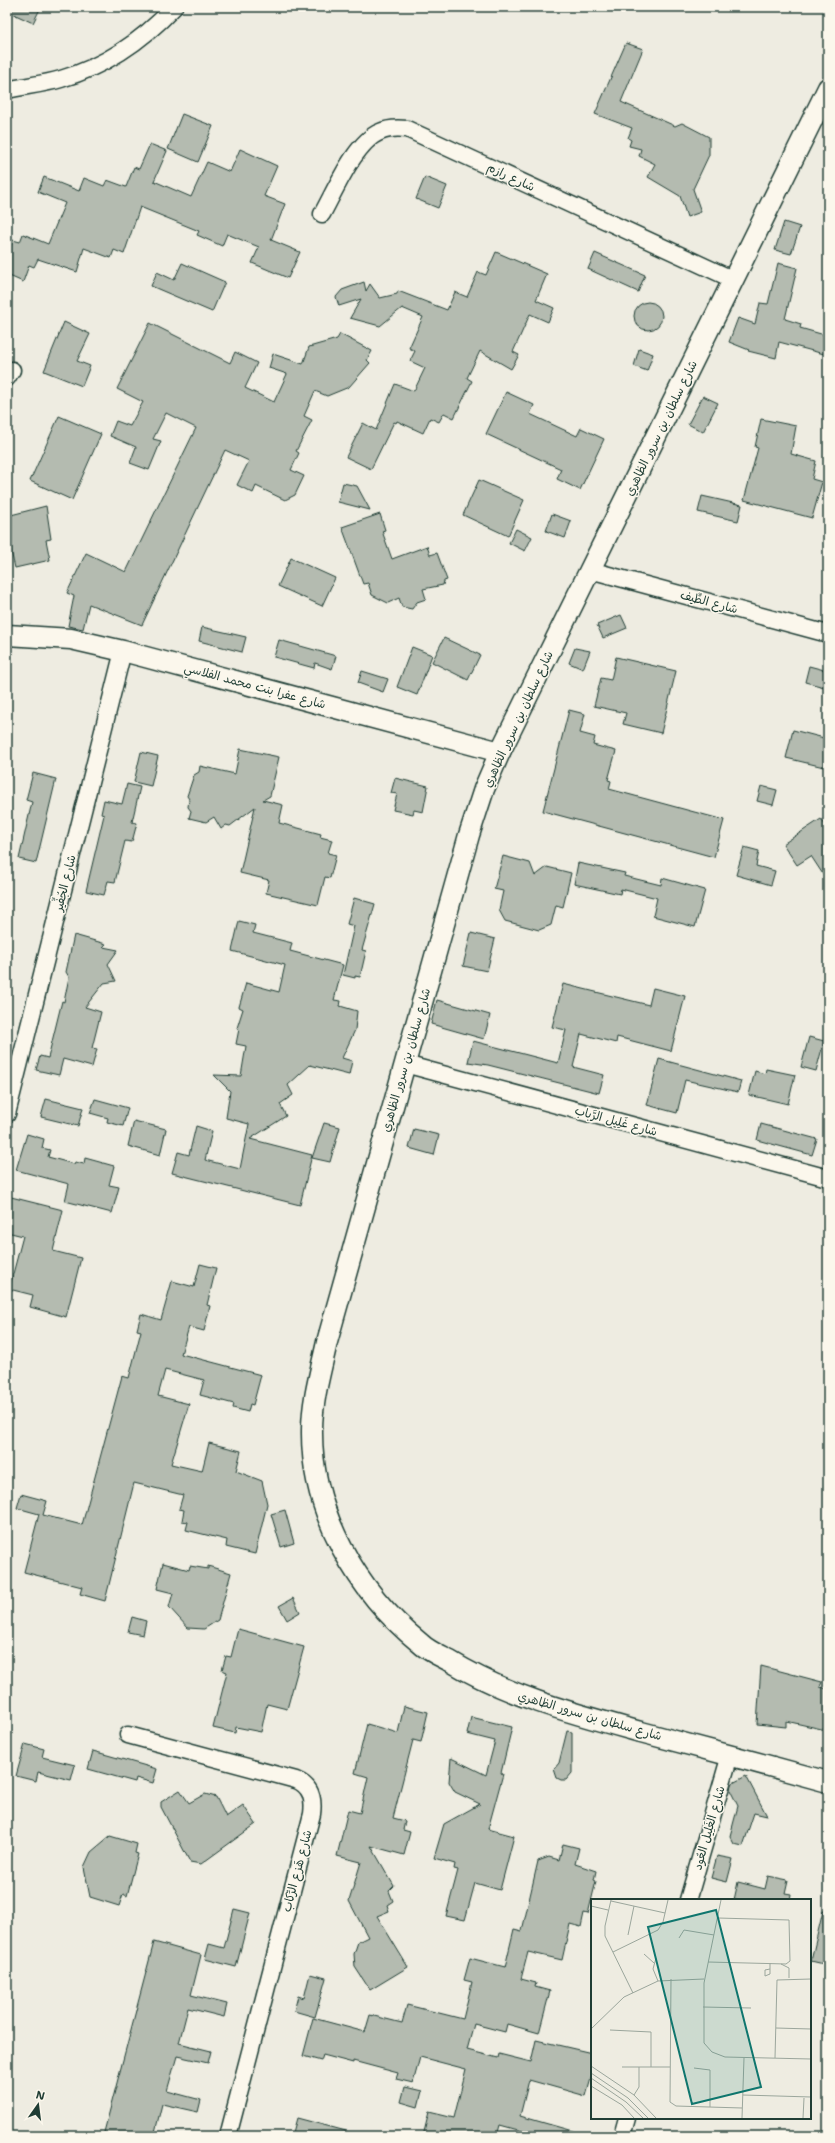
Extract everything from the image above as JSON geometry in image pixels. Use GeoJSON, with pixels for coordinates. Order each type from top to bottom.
{"type":"FeatureCollection","features":[{"type":"Feature","properties":{"kind":"street"},"geometry":{"type":"LineString","coordinates":[[7,90],[61,79],[113,57],[137,41],[174,7]]}},
{"type":"Feature","properties":{"kind":"street","name":"شارع سلطان بن سرور الظاهري"},"geometry":{"type":"LineString","coordinates":[[828,90],[500,752],[484,790],[469,835],[329,1334],[316,1392],[312,1428],[315,1476],[328,1519],[350,1564],[381,1605],[420,1644],[465,1670],[514,1694],[562,1710],[828,1782]]}},
{"type":"Feature","properties":{"kind":"street","name":"شارع رازم"},"geometry":{"type":"LineString","coordinates":[[322,214],[358,150],[368,139],[379,132],[393,128],[407,129],[734,280]]}},
{"type":"Feature","properties":{"kind":"street","name":"شارع الطِّيف"},"geometry":{"type":"LineString","coordinates":[[590,570],[828,634]]}},
{"type":"Feature","properties":{"kind":"street","name":"شارع عفرا بنت محمد الفلاسي"},"geometry":{"type":"LineString","coordinates":[[7,635],[71,639],[124,651],[500,752]]}},
{"type":"Feature","properties":{"kind":"street","name":"شارع الجُفِّير"},"geometry":{"type":"LineString","coordinates":[[7,1114],[124,651]]}},
{"type":"Feature","properties":{"kind":"street","name":"شارع غَلِيل الرَّباب"},"geometry":{"type":"LineString","coordinates":[[405,1064],[828,1178]]}},
{"type":"Feature","properties":{"kind":"street","name":"شارع هَزع الرِّكاب"},"geometry":{"type":"LineString","coordinates":[[128,1735],[296,1780],[308,1788],[313,1801],[312,1814],[228,2136]]}},
{"type":"Feature","properties":{"kind":"street","name":"شارع الغَلِيل العُود"},"geometry":{"type":"LineString","coordinates":[[688,1899],[730,1755]]}},
{"type":"Feature","properties":{"kind":"street"},"geometry":{"type":"LineString","coordinates":[[622,2136],[627,2119]]}},
{"type":"Feature","properties":{"kind":"building"},"geometry":{"type":"Polygon","coordinates":[[[7,7],[41,7],[33,23],[7,11],[7,7]]]}},
{"type":"Feature","properties":{"kind":"building"},"geometry":{"type":"Polygon","coordinates":[[[626,43],[643,49],[621,102],[675,126],[682,123],[709,137],[709,155],[693,189],[701,212],[687,217],[680,196],[648,177],[655,164],[639,156],[641,149],[629,146],[631,140],[628,138],[632,128],[595,114],[626,43]]]}},
{"type":"Feature","properties":{"kind":"building"},"geometry":{"type":"Polygon","coordinates":[[[182,114],[213,126],[198,162],[168,149],[182,114]]]}},
{"type":"Feature","properties":{"kind":"building"},"geometry":{"type":"Polygon","coordinates":[[[150,144],[167,151],[154,181],[191,197],[207,162],[230,172],[240,149],[277,166],[264,196],[285,204],[271,240],[300,252],[288,278],[252,263],[259,247],[227,234],[222,246],[197,235],[199,231],[140,207],[124,254],[114,250],[111,258],[84,248],[77,272],[38,259],[34,267],[29,265],[23,282],[7,275],[7,255],[13,240],[20,242],[23,234],[48,244],[65,203],[38,192],[44,177],[79,191],[84,178],[104,186],[107,180],[126,187],[134,167],[139,169],[150,144]]]}},
{"type":"Feature","properties":{"kind":"building"},"geometry":{"type":"Polygon","coordinates":[[[425,177],[447,186],[438,208],[416,199],[425,177]]]}},
{"type":"Feature","properties":{"kind":"building"},"geometry":{"type":"Polygon","coordinates":[[[784,222],[800,227],[791,254],[775,250],[784,222]]]}},
{"type":"Feature","properties":{"kind":"building"},"geometry":{"type":"Polygon","coordinates":[[[496,252],[547,274],[536,300],[554,308],[548,322],[530,314],[513,352],[519,355],[511,369],[480,351],[467,378],[472,381],[454,418],[444,413],[439,422],[430,418],[423,433],[397,421],[396,423],[394,422],[371,469],[346,457],[363,423],[376,430],[395,384],[414,391],[425,368],[410,361],[415,351],[409,348],[423,317],[402,308],[380,326],[350,318],[361,299],[339,306],[336,297],[342,290],[364,282],[366,291],[370,284],[380,298],[397,294],[398,291],[447,310],[455,292],[467,297],[478,272],[486,275],[496,252]]]}},
{"type":"Feature","properties":{"kind":"building"},"geometry":{"type":"Polygon","coordinates":[[[595,253],[645,275],[638,292],[588,269],[595,253]]]}},
{"type":"Feature","properties":{"kind":"building"},"geometry":{"type":"Polygon","coordinates":[[[182,263],[225,282],[212,312],[151,286],[157,272],[174,280],[182,263]]]}},
{"type":"Feature","properties":{"kind":"building"},"geometry":{"type":"Polygon","coordinates":[[[778,263],[797,268],[785,319],[801,324],[800,328],[828,336],[824,354],[779,342],[776,358],[748,351],[749,350],[729,342],[738,318],[755,324],[760,303],[768,304],[778,263]]]}},
{"type":"Feature","properties":{"kind":"building"},"geometry":{"type":"Polygon","coordinates":[[[648,302],[658,306],[662,316],[658,326],[648,330],[638,326],[634,316],[638,306],[648,302]]]}},
{"type":"Feature","properties":{"kind":"building"},"geometry":{"type":"Polygon","coordinates":[[[64,322],[90,334],[77,361],[90,366],[82,386],[44,371],[64,322]]]}},
{"type":"Feature","properties":{"kind":"building"},"geometry":{"type":"Polygon","coordinates":[[[150,323],[230,363],[235,352],[257,363],[245,388],[274,402],[287,374],[269,368],[273,354],[303,364],[309,347],[337,339],[340,334],[372,351],[367,360],[370,363],[349,387],[327,396],[315,391],[304,416],[312,420],[296,451],[299,453],[291,470],[304,476],[295,495],[285,500],[256,486],[253,493],[237,485],[249,461],[225,450],[142,625],[89,604],[83,629],[68,626],[74,596],[67,593],[86,553],[126,572],[196,428],[166,413],[153,439],[161,441],[149,470],[130,463],[136,447],[110,436],[116,421],[130,426],[143,402],[117,389],[150,323]]]}},
{"type":"Feature","properties":{"kind":"building"},"geometry":{"type":"Polygon","coordinates":[[[639,349],[653,354],[647,371],[634,366],[639,349]]]}},
{"type":"Feature","properties":{"kind":"building"},"geometry":{"type":"Polygon","coordinates":[[[506,392],[534,405],[530,414],[577,436],[581,428],[604,439],[580,490],[557,479],[561,469],[486,434],[506,392]]]}},
{"type":"Feature","properties":{"kind":"building"},"geometry":{"type":"Polygon","coordinates":[[[703,396],[718,403],[703,432],[688,424],[703,396]]]}},
{"type":"Feature","properties":{"kind":"building"},"geometry":{"type":"Polygon","coordinates":[[[59,416],[101,434],[72,500],[30,481],[59,416]]]}},
{"type":"Feature","properties":{"kind":"building"},"geometry":{"type":"Polygon","coordinates":[[[761,419],[796,426],[791,454],[816,461],[812,479],[822,482],[812,518],[744,500],[758,448],[755,447],[761,419]]]}},
{"type":"Feature","properties":{"kind":"building"},"geometry":{"type":"Polygon","coordinates":[[[479,480],[524,500],[508,536],[463,515],[479,480]]]}},
{"type":"Feature","properties":{"kind":"building"},"geometry":{"type":"Polygon","coordinates":[[[343,483],[357,486],[370,510],[338,502],[343,483]]]}},
{"type":"Feature","properties":{"kind":"building"},"geometry":{"type":"Polygon","coordinates":[[[702,496],[742,505],[738,521],[698,512],[702,496]]]}},
{"type":"Feature","properties":{"kind":"building"},"geometry":{"type":"Polygon","coordinates":[[[46,506],[51,539],[46,540],[50,560],[15,568],[10,547],[7,547],[7,516],[46,506]]]}},
{"type":"Feature","properties":{"kind":"building"},"geometry":{"type":"Polygon","coordinates":[[[380,514],[385,530],[382,531],[392,559],[427,546],[430,555],[437,553],[447,580],[444,581],[443,585],[423,589],[426,599],[417,602],[412,609],[402,607],[399,598],[388,603],[372,595],[368,583],[363,584],[342,527],[380,514]]]}},
{"type":"Feature","properties":{"kind":"building"},"geometry":{"type":"Polygon","coordinates":[[[552,514],[571,521],[565,538],[546,531],[552,514]]]}},
{"type":"Feature","properties":{"kind":"building"},"geometry":{"type":"Polygon","coordinates":[[[516,529],[532,537],[525,551],[509,543],[516,529]]]}},
{"type":"Feature","properties":{"kind":"building"},"geometry":{"type":"Polygon","coordinates":[[[291,558],[335,578],[322,606],[278,586],[291,558]]]}},
{"type":"Feature","properties":{"kind":"building"},"geometry":{"type":"Polygon","coordinates":[[[621,615],[627,628],[603,638],[597,625],[621,615]]]}},
{"type":"Feature","properties":{"kind":"building"},"geometry":{"type":"Polygon","coordinates":[[[202,627],[246,637],[242,652],[199,641],[202,627]]]}},
{"type":"Feature","properties":{"kind":"building"},"geometry":{"type":"Polygon","coordinates":[[[444,638],[480,655],[468,680],[432,662],[444,638]]]}},
{"type":"Feature","properties":{"kind":"building"},"geometry":{"type":"Polygon","coordinates":[[[279,640],[336,656],[332,669],[315,663],[314,668],[274,657],[279,640]]]}},
{"type":"Feature","properties":{"kind":"building"},"geometry":{"type":"Polygon","coordinates":[[[412,647],[432,655],[417,695],[397,687],[412,647]]]}},
{"type":"Feature","properties":{"kind":"building"},"geometry":{"type":"Polygon","coordinates":[[[575,648],[590,651],[583,669],[569,663],[575,648]]]}},
{"type":"Feature","properties":{"kind":"building"},"geometry":{"type":"Polygon","coordinates":[[[616,657],[676,671],[661,733],[623,724],[626,713],[594,706],[601,678],[611,680],[616,657]]]}},
{"type":"Feature","properties":{"kind":"building"},"geometry":{"type":"Polygon","coordinates":[[[809,666],[828,671],[828,688],[805,682],[809,666]]]}},
{"type":"Feature","properties":{"kind":"building"},"geometry":{"type":"Polygon","coordinates":[[[362,671],[388,679],[383,692],[358,683],[362,671]]]}},
{"type":"Feature","properties":{"kind":"building"},"geometry":{"type":"Polygon","coordinates":[[[569,710],[585,714],[580,733],[595,737],[593,745],[616,751],[608,780],[611,781],[609,789],[724,820],[714,857],[543,811],[569,710]]]}},
{"type":"Feature","properties":{"kind":"building"},"geometry":{"type":"Polygon","coordinates":[[[793,730],[828,739],[828,768],[786,758],[793,730]]]}},
{"type":"Feature","properties":{"kind":"building"},"geometry":{"type":"Polygon","coordinates":[[[240,749],[279,757],[270,796],[263,800],[283,805],[279,823],[321,834],[320,837],[332,840],[328,853],[336,855],[330,878],[325,877],[318,905],[266,893],[269,880],[240,873],[255,807],[230,826],[226,825],[221,829],[214,817],[206,822],[189,818],[191,811],[188,807],[189,799],[187,796],[194,775],[199,772],[200,766],[235,774],[240,749]]]}},
{"type":"Feature","properties":{"kind":"building"},"geometry":{"type":"Polygon","coordinates":[[[141,752],[158,756],[151,786],[134,782],[141,752]]]}},
{"type":"Feature","properties":{"kind":"building"},"geometry":{"type":"Polygon","coordinates":[[[33,773],[56,779],[36,863],[19,859],[32,802],[26,800],[33,773]]]}},
{"type":"Feature","properties":{"kind":"building"},"geometry":{"type":"Polygon","coordinates":[[[395,778],[428,786],[423,812],[414,810],[413,814],[393,810],[397,794],[391,793],[395,778]]]}},
{"type":"Feature","properties":{"kind":"building"},"geometry":{"type":"Polygon","coordinates":[[[127,784],[140,787],[132,822],[137,823],[132,842],[125,841],[115,882],[108,881],[104,895],[86,891],[104,815],[101,814],[104,800],[122,804],[127,784]]]}},
{"type":"Feature","properties":{"kind":"building"},"geometry":{"type":"Polygon","coordinates":[[[761,786],[777,790],[773,805],[757,801],[761,786]]]}},
{"type":"Feature","properties":{"kind":"building"},"geometry":{"type":"Polygon","coordinates":[[[821,819],[828,829],[828,882],[811,856],[797,865],[783,844],[821,819]]]}},
{"type":"Feature","properties":{"kind":"building"},"geometry":{"type":"Polygon","coordinates":[[[744,847],[759,851],[756,866],[775,871],[771,885],[736,875],[744,847]]]}},
{"type":"Feature","properties":{"kind":"building"},"geometry":{"type":"Polygon","coordinates":[[[503,856],[530,863],[535,876],[547,867],[571,873],[563,907],[556,905],[551,925],[539,930],[505,921],[499,910],[503,891],[494,889],[503,856]]]}},
{"type":"Feature","properties":{"kind":"building"},"geometry":{"type":"Polygon","coordinates":[[[578,863],[625,873],[624,876],[661,885],[662,878],[705,890],[695,927],[653,916],[657,898],[621,889],[620,894],[574,884],[578,863]]]}},
{"type":"Feature","properties":{"kind":"building"},"geometry":{"type":"Polygon","coordinates":[[[354,898],[375,904],[362,950],[366,951],[360,977],[355,976],[355,978],[343,975],[354,926],[347,924],[354,898]]]}},
{"type":"Feature","properties":{"kind":"building"},"geometry":{"type":"Polygon","coordinates":[[[239,921],[255,925],[253,933],[292,943],[290,951],[343,965],[334,1000],[341,1001],[340,1006],[357,1011],[355,1030],[342,1058],[352,1061],[349,1075],[310,1065],[288,1085],[293,1095],[280,1104],[286,1116],[250,1139],[312,1155],[300,1205],[172,1173],[178,1152],[189,1155],[196,1126],[212,1131],[205,1160],[240,1169],[249,1124],[226,1118],[230,1091],[214,1075],[241,1076],[246,1046],[236,1044],[239,1029],[237,1028],[243,1009],[239,1007],[246,983],[279,992],[285,965],[232,951],[239,921]]]}},
{"type":"Feature","properties":{"kind":"building"},"geometry":{"type":"Polygon","coordinates":[[[471,933],[495,939],[487,971],[463,966],[471,933]]]}},
{"type":"Feature","properties":{"kind":"building"},"geometry":{"type":"Polygon","coordinates":[[[74,935],[106,944],[103,947],[118,950],[108,964],[116,981],[104,983],[85,1007],[101,1012],[92,1048],[97,1049],[92,1067],[63,1059],[59,1075],[36,1070],[40,1056],[48,1058],[62,1001],[64,1002],[69,977],[66,972],[74,935]]]}},
{"type":"Feature","properties":{"kind":"building"},"geometry":{"type":"Polygon","coordinates":[[[563,984],[649,1005],[653,988],[685,996],[671,1051],[617,1037],[616,1043],[581,1034],[573,1067],[604,1075],[599,1093],[488,1065],[468,1062],[473,1041],[558,1063],[566,1030],[552,1027],[563,984]]]}},
{"type":"Feature","properties":{"kind":"building"},"geometry":{"type":"Polygon","coordinates":[[[437,1000],[490,1015],[484,1039],[431,1024],[437,1000]]]}},
{"type":"Feature","properties":{"kind":"building"},"geometry":{"type":"Polygon","coordinates":[[[809,1037],[824,1041],[816,1071],[801,1067],[809,1037]]]}},
{"type":"Feature","properties":{"kind":"building"},"geometry":{"type":"Polygon","coordinates":[[[659,1059],[741,1081],[738,1092],[685,1080],[677,1113],[647,1105],[659,1059]]]}},
{"type":"Feature","properties":{"kind":"building"},"geometry":{"type":"Polygon","coordinates":[[[766,1069],[795,1075],[788,1104],[749,1095],[755,1071],[765,1074],[766,1069]]]}},
{"type":"Feature","properties":{"kind":"building"},"geometry":{"type":"Polygon","coordinates":[[[46,1099],[83,1108],[78,1126],[41,1117],[46,1099]]]}},
{"type":"Feature","properties":{"kind":"building"},"geometry":{"type":"Polygon","coordinates":[[[95,1099],[128,1108],[123,1126],[107,1122],[108,1118],[90,1113],[95,1099]]]}},
{"type":"Feature","properties":{"kind":"building"},"geometry":{"type":"Polygon","coordinates":[[[134,1121],[166,1129],[160,1155],[128,1146],[134,1121]]]}},
{"type":"Feature","properties":{"kind":"building"},"geometry":{"type":"Polygon","coordinates":[[[324,1123],[340,1127],[330,1162],[312,1158],[324,1123]]]}},
{"type":"Feature","properties":{"kind":"building"},"geometry":{"type":"Polygon","coordinates":[[[761,1124],[817,1139],[812,1155],[757,1140],[761,1124]]]}},
{"type":"Feature","properties":{"kind":"building"},"geometry":{"type":"Polygon","coordinates":[[[414,1129],[439,1135],[434,1155],[409,1148],[414,1129]]]}},
{"type":"Feature","properties":{"kind":"building"},"geometry":{"type":"Polygon","coordinates":[[[27,1134],[44,1139],[42,1148],[50,1150],[48,1157],[74,1164],[75,1162],[84,1164],[85,1158],[114,1166],[109,1185],[119,1187],[112,1213],[65,1201],[69,1184],[16,1170],[27,1134]]]}},
{"type":"Feature","properties":{"kind":"building"},"geometry":{"type":"Polygon","coordinates":[[[7,1196],[63,1210],[53,1251],[81,1258],[66,1317],[30,1307],[33,1295],[9,1289],[23,1236],[7,1232],[7,1196]]]}},
{"type":"Feature","properties":{"kind":"building"},"geometry":{"type":"Polygon","coordinates":[[[200,1264],[216,1268],[207,1305],[210,1306],[204,1331],[189,1327],[181,1354],[261,1375],[253,1405],[250,1404],[248,1412],[233,1408],[234,1404],[200,1395],[204,1380],[165,1370],[158,1396],[189,1404],[171,1464],[202,1471],[209,1443],[241,1451],[236,1471],[262,1481],[267,1504],[255,1554],[226,1547],[227,1540],[186,1530],[188,1522],[182,1521],[184,1510],[179,1509],[183,1495],[134,1483],[105,1601],[80,1594],[82,1587],[24,1572],[39,1514],[17,1508],[21,1494],[47,1501],[43,1515],[82,1525],[122,1376],[129,1378],[141,1331],[137,1330],[141,1314],[161,1320],[172,1281],[194,1287],[200,1264]]]}},
{"type":"Feature","properties":{"kind":"building"},"geometry":{"type":"Polygon","coordinates":[[[285,1510],[294,1543],[281,1547],[271,1514],[285,1510]]]}},
{"type":"Feature","properties":{"kind":"building"},"geometry":{"type":"Polygon","coordinates":[[[163,1563],[189,1570],[190,1566],[208,1569],[208,1566],[231,1573],[218,1620],[204,1629],[188,1628],[169,1607],[173,1593],[157,1589],[163,1563]]]}},
{"type":"Feature","properties":{"kind":"building"},"geometry":{"type":"Polygon","coordinates":[[[293,1598],[300,1612],[287,1620],[279,1606],[293,1598]]]}},
{"type":"Feature","properties":{"kind":"building"},"geometry":{"type":"Polygon","coordinates":[[[132,1617],[146,1621],[143,1635],[128,1632],[132,1617]]]}},
{"type":"Feature","properties":{"kind":"building"},"geometry":{"type":"Polygon","coordinates":[[[238,1629],[304,1647],[287,1709],[267,1704],[261,1732],[236,1727],[235,1733],[213,1728],[227,1672],[222,1670],[226,1656],[231,1657],[238,1629]]]}},
{"type":"Feature","properties":{"kind":"building"},"geometry":{"type":"Polygon","coordinates":[[[761,1666],[822,1682],[820,1687],[828,1689],[828,1720],[826,1730],[786,1721],[786,1727],[757,1724],[761,1666]]]}},
{"type":"Feature","properties":{"kind":"building"},"geometry":{"type":"Polygon","coordinates":[[[404,1706],[428,1712],[421,1742],[413,1740],[393,1818],[405,1821],[403,1830],[410,1832],[404,1855],[371,1846],[394,1886],[389,1891],[393,1901],[387,1905],[389,1911],[377,1916],[408,1967],[370,1990],[355,1967],[354,1954],[358,1942],[368,1937],[349,1901],[361,1862],[337,1856],[348,1810],[360,1813],[368,1777],[355,1773],[367,1724],[398,1733],[404,1706]]]}},
{"type":"Feature","properties":{"kind":"building"},"geometry":{"type":"Polygon","coordinates":[[[471,1717],[512,1727],[501,1773],[503,1774],[488,1829],[514,1836],[500,1890],[475,1883],[465,1920],[446,1916],[458,1870],[454,1869],[455,1864],[434,1858],[444,1824],[480,1804],[455,1792],[449,1782],[451,1758],[486,1775],[495,1741],[467,1734],[471,1717]]]}},
{"type":"Feature","properties":{"kind":"building"},"geometry":{"type":"Polygon","coordinates":[[[567,1731],[572,1732],[572,1773],[566,1780],[561,1780],[557,1778],[554,1769],[559,1763],[567,1731]]]}},
{"type":"Feature","properties":{"kind":"building"},"geometry":{"type":"Polygon","coordinates":[[[25,1744],[44,1749],[42,1757],[75,1765],[71,1780],[38,1772],[36,1781],[16,1776],[25,1744]]]}},
{"type":"Feature","properties":{"kind":"building"},"geometry":{"type":"Polygon","coordinates":[[[93,1751],[157,1769],[153,1783],[136,1778],[135,1782],[88,1769],[93,1751]]]}},
{"type":"Feature","properties":{"kind":"building"},"geometry":{"type":"Polygon","coordinates":[[[746,1776],[767,1816],[754,1813],[743,1846],[734,1844],[730,1836],[738,1806],[730,1790],[731,1784],[746,1776]]]}},
{"type":"Feature","properties":{"kind":"building"},"geometry":{"type":"Polygon","coordinates":[[[180,1790],[189,1803],[205,1794],[216,1797],[226,1817],[243,1805],[256,1824],[201,1864],[190,1862],[161,1807],[161,1802],[180,1790]]]}},
{"type":"Feature","properties":{"kind":"building"},"geometry":{"type":"Polygon","coordinates":[[[110,1836],[137,1844],[135,1853],[138,1854],[127,1896],[123,1894],[119,1906],[90,1897],[84,1867],[91,1852],[110,1836]]]}},
{"type":"Feature","properties":{"kind":"building"},"geometry":{"type":"Polygon","coordinates":[[[563,1844],[579,1848],[575,1864],[596,1871],[594,1880],[596,1881],[588,1914],[584,1913],[581,1927],[570,1924],[562,1960],[528,1952],[521,1979],[536,1983],[535,1987],[550,1991],[539,2033],[507,2024],[505,2032],[474,2024],[467,2050],[498,2058],[499,2054],[531,2062],[536,2040],[591,2053],[591,2078],[586,2096],[529,2080],[520,2116],[576,2132],[575,2136],[540,2136],[500,2125],[497,2136],[423,2136],[429,2112],[454,2118],[466,2069],[420,2057],[413,2083],[396,2079],[398,2073],[353,2061],[353,2063],[323,2055],[321,2061],[303,2056],[313,2018],[365,2032],[370,2015],[402,2023],[407,2005],[463,2019],[472,1982],[464,1980],[470,1958],[505,1967],[514,1929],[522,1931],[538,1861],[549,1857],[559,1860],[563,1844]]]}},
{"type":"Feature","properties":{"kind":"building"},"geometry":{"type":"Polygon","coordinates":[[[717,1856],[733,1859],[727,1882],[711,1878],[717,1856]]]}},
{"type":"Feature","properties":{"kind":"building"},"geometry":{"type":"Polygon","coordinates":[[[768,1876],[788,1880],[785,1893],[791,1894],[790,1899],[734,1899],[738,1882],[765,1889],[768,1876]]]}},
{"type":"Feature","properties":{"kind":"building"},"geometry":{"type":"Polygon","coordinates":[[[234,1909],[250,1913],[236,1967],[205,1959],[209,1944],[224,1948],[234,1909]]]}},
{"type":"Feature","properties":{"kind":"building"},"geometry":{"type":"Polygon","coordinates":[[[823,1911],[828,1912],[828,1965],[811,1961],[823,1911]]]}},
{"type":"Feature","properties":{"kind":"building"},"geometry":{"type":"Polygon","coordinates":[[[154,1942],[201,1955],[191,1995],[227,2004],[224,2017],[188,2008],[179,2043],[211,2051],[208,2063],[177,2056],[167,2091],[201,2100],[198,2112],[162,2104],[154,2136],[103,2136],[154,1942]]]}},
{"type":"Feature","properties":{"kind":"building"},"geometry":{"type":"Polygon","coordinates":[[[310,1974],[326,1978],[315,2017],[294,2011],[298,1996],[304,1998],[310,1974]]]}},
{"type":"Feature","properties":{"kind":"building"},"geometry":{"type":"Polygon","coordinates":[[[405,2087],[422,2091],[418,2107],[401,2102],[405,2087]]]}},
{"type":"Feature","properties":{"kind":"building"},"geometry":{"type":"Polygon","coordinates":[[[297,2118],[346,2131],[346,2136],[292,2136],[297,2118]]]}}]}
